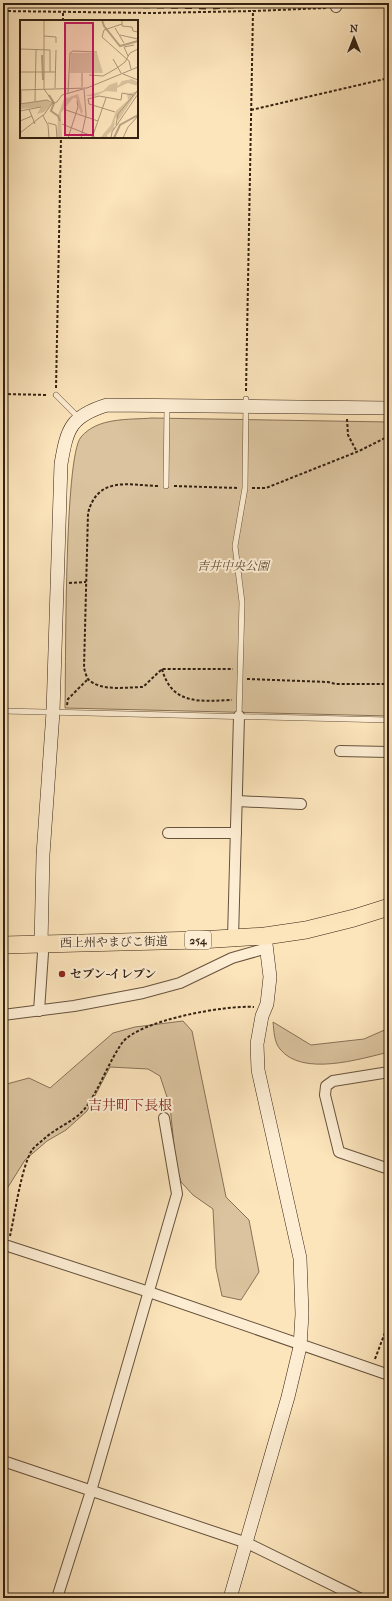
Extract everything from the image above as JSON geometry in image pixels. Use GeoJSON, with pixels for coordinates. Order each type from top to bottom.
{"type":"FeatureCollection","features":[{"type":"Feature","properties":{"kind":"highway","name":"西上州やまびこ街道"},"geometry":{"type":"LineString","coordinates":[[3,945],[233,938],[262,943],[389,907]]}},
{"type":"Feature","properties":{"kind":"street"},"geometry":{"type":"LineString","coordinates":[[39,1011],[43,953],[41,944],[43,855],[53,712],[61,464],[65,437],[79,418],[88,411],[108,405],[246,402],[389,408]]}},
{"type":"Feature","properties":{"kind":"street"},"geometry":{"type":"LineString","coordinates":[[233,938],[239,716]]}},
{"type":"Feature","properties":{"kind":"street"},"geometry":{"type":"LineString","coordinates":[[340,751],[389,752]]}},
{"type":"Feature","properties":{"kind":"street"},"geometry":{"type":"LineString","coordinates":[[237,801],[300,804]]}},
{"type":"Feature","properties":{"kind":"street"},"geometry":{"type":"LineString","coordinates":[[168,832],[236,833]]}},
{"type":"Feature","properties":{"kind":"street"},"geometry":{"type":"LineString","coordinates":[[3,1015],[74,1006],[128,996],[180,983],[262,943],[270,977],[257,1044],[258,1070],[300,1258],[302,1297],[300,1344],[288,1397],[248,1543],[230,1598]]}},
{"type":"Feature","properties":{"kind":"street"},"geometry":{"type":"LineString","coordinates":[[389,1072],[333,1082],[326,1086],[325,1096],[339,1152],[389,1169]]}},
{"type":"Feature","properties":{"kind":"street"},"geometry":{"type":"LineString","coordinates":[[57,1598],[91,1491],[177,1194],[164,1118]]}},
{"type":"Feature","properties":{"kind":"street"},"geometry":{"type":"LineString","coordinates":[[8,1246],[149,1292],[389,1375]]}},
{"type":"Feature","properties":{"kind":"street"},"geometry":{"type":"LineString","coordinates":[[3,1461],[248,1543],[359,1598]]}},
{"type":"Feature","properties":{"kind":"lane"},"geometry":{"type":"LineString","coordinates":[[56,395],[79,418]]}},
{"type":"Feature","properties":{"kind":"lane"},"geometry":{"type":"LineString","coordinates":[[239,716],[242,602],[235,546],[245,488],[246,402]]}},
{"type":"Feature","properties":{"kind":"lane"},"geometry":{"type":"LineString","coordinates":[[166,486],[167,404]]}},
{"type":"Feature","properties":{"kind":"lane"},"geometry":{"type":"LineString","coordinates":[[3,711],[389,720]]}},
{"type":"Feature","properties":{"kind":"path"},"geometry":{"type":"LineString","coordinates":[[3,11],[152,13],[253,11],[337,5]]}},
{"type":"Feature","properties":{"kind":"path"},"geometry":{"type":"LineString","coordinates":[[63,11],[63,20]]}},
{"type":"Feature","properties":{"kind":"path"},"geometry":{"type":"LineString","coordinates":[[246,402],[253,11]]}},
{"type":"Feature","properties":{"kind":"path"},"geometry":{"type":"LineString","coordinates":[[251,110],[389,78]]}},
{"type":"Feature","properties":{"kind":"path"},"geometry":{"type":"LineString","coordinates":[[3,394],[56,395],[61,138]]}},
{"type":"Feature","properties":{"kind":"path"},"geometry":{"type":"LineString","coordinates":[[347,418],[348,435],[357,452]]}},
{"type":"Feature","properties":{"kind":"path"},"geometry":{"type":"LineString","coordinates":[[240,669],[162,669],[143,687],[107,687],[95,684],[88,678],[84,668],[88,513],[92,500],[99,491],[107,487],[119,485],[266,488],[357,452],[389,436]]}},
{"type":"Feature","properties":{"kind":"path"},"geometry":{"type":"LineString","coordinates":[[66,583],[86,582]]}},
{"type":"Feature","properties":{"kind":"path"},"geometry":{"type":"LineString","coordinates":[[162,669],[167,684],[171,690],[181,695],[206,702],[240,699]]}},
{"type":"Feature","properties":{"kind":"path"},"geometry":{"type":"LineString","coordinates":[[66,712],[68,699],[88,678]]}},
{"type":"Feature","properties":{"kind":"path"},"geometry":{"type":"LineString","coordinates":[[240,679],[328,682],[336,684],[389,684]]}},
{"type":"Feature","properties":{"kind":"path"},"geometry":{"type":"LineString","coordinates":[[8,1246],[27,1162],[32,1150],[53,1130],[71,1120],[86,1107],[123,1042],[136,1030],[160,1021],[243,1006],[265,1008]]}},
{"type":"Feature","properties":{"kind":"path"},"geometry":{"type":"LineString","coordinates":[[371,1368],[389,1322]]}},
{"type":"Feature","properties":{"kind":"green space","name":"吉井中央公園"},"geometry":{"type":"Polygon","coordinates":[[[152,418],[389,422],[389,716],[65,708],[67,565],[71,482],[75,453],[81,437],[96,426],[114,421],[152,418]]]}},
{"type":"Feature","properties":{"kind":"green space"},"geometry":{"type":"Polygon","coordinates":[[[183,1021],[192,1031],[226,1197],[249,1220],[259,1272],[241,1300],[222,1296],[216,1268],[213,1209],[193,1195],[181,1182],[176,1165],[170,1106],[160,1076],[148,1069],[110,1067],[87,1111],[66,1130],[47,1141],[25,1160],[3,1195],[3,1085],[29,1078],[50,1088],[113,1033],[135,1027],[183,1021]]]}},
{"type":"Feature","properties":{"kind":"green space"},"geometry":{"type":"Polygon","coordinates":[[[273,1022],[311,1045],[364,1039],[389,1028],[389,1052],[348,1062],[332,1064],[302,1062],[290,1057],[280,1049],[275,1040],[273,1022]]]}},
{"type":"Feature","properties":{"kind":"railway"},"geometry":{"type":"LineString","coordinates":[[3,4],[212,8],[294,3]]}},
{"type":"Feature","properties":{"kind":"place","name":"セブン-イレブン"},"geometry":{"type":"Point","coordinates":[62,974]}},
{"type":"Feature","properties":{"kind":"district","name":"吉井町下長根"},"geometry":{"type":"Point","coordinates":[130,1105]}}]}
